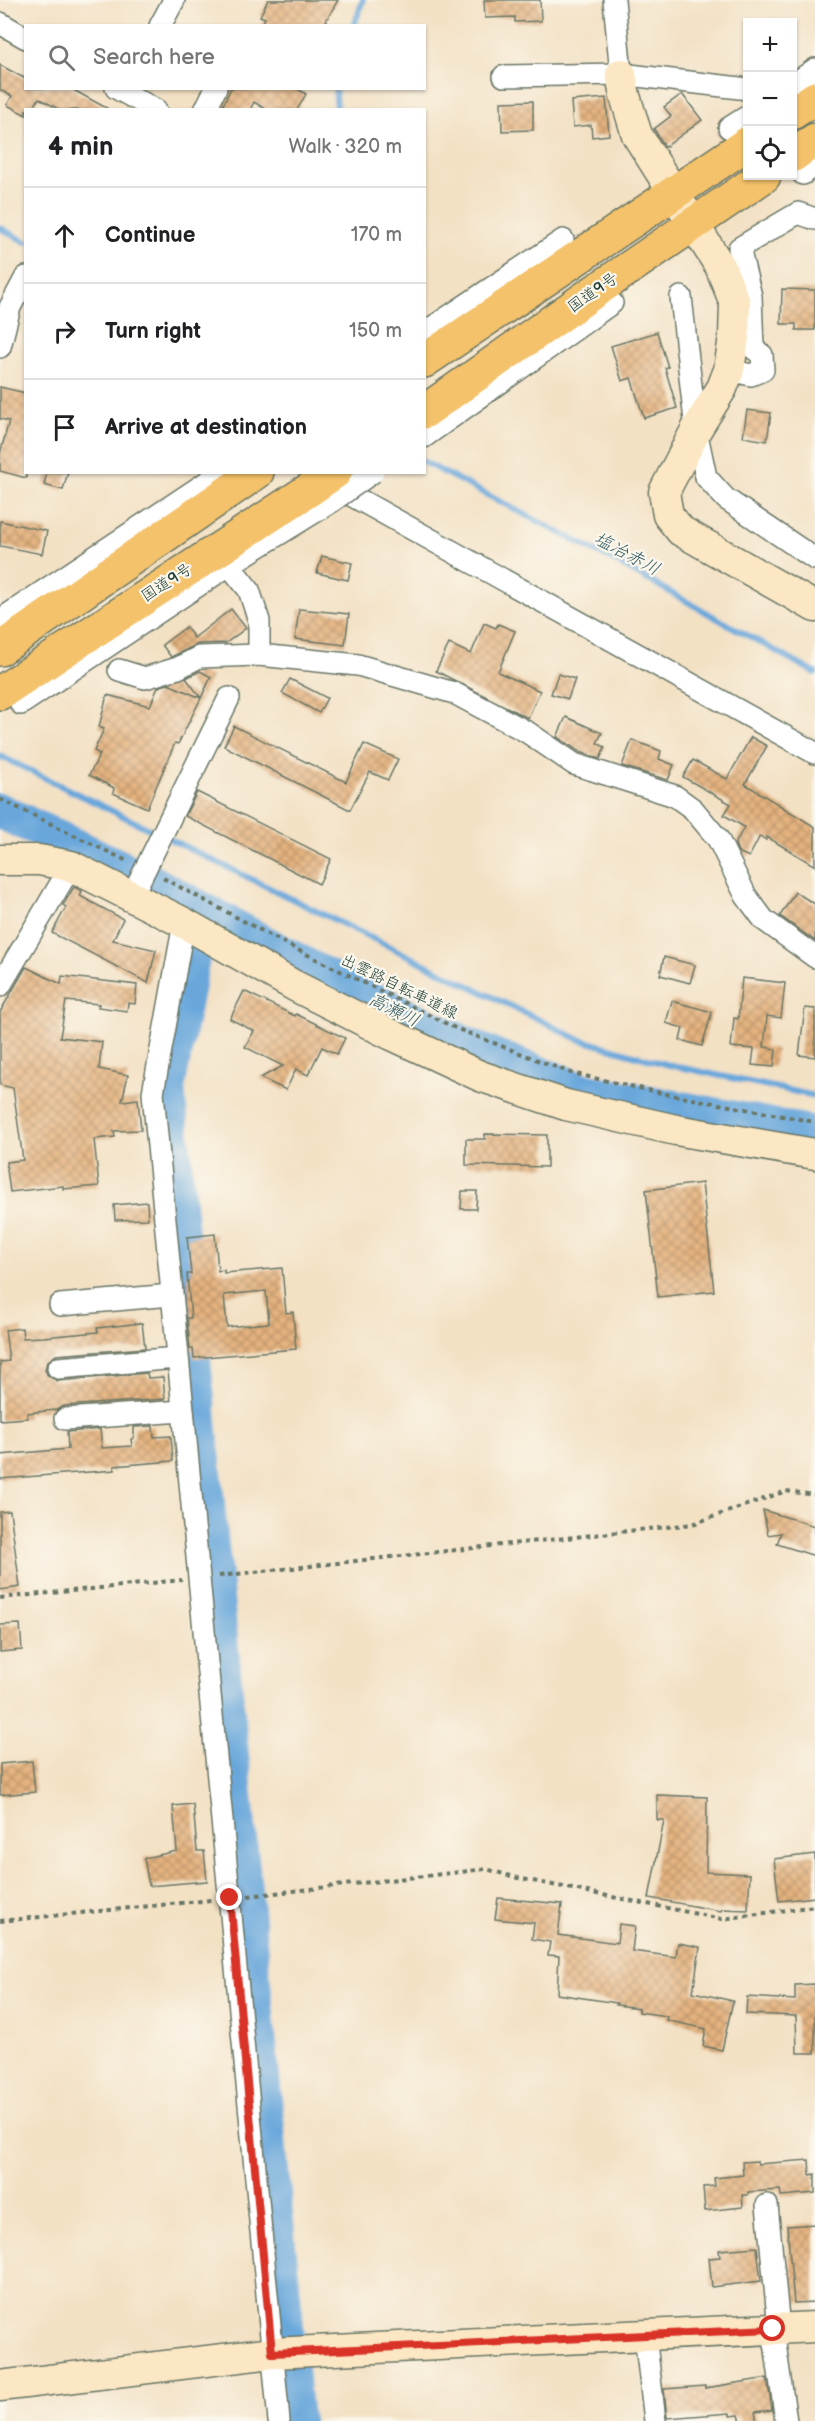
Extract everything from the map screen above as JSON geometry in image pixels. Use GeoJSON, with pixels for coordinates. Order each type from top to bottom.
{"type":"FeatureCollection","features":[{"type":"Feature","properties":{"kind":"highway"},"geometry":{"type":"LineString","coordinates":[[426,360],[673,194],[738,136]]}},
{"type":"Feature","properties":{"kind":"highway"},"geometry":{"type":"LineString","coordinates":[[803,165],[815,140]]}},
{"type":"Feature","properties":{"kind":"highway","name":"国道9号"},"geometry":{"type":"LineString","coordinates":[[432,420],[600,300],[694,224],[758,180]]}},
{"type":"Feature","properties":{"kind":"highway"},"geometry":{"type":"LineString","coordinates":[[0,649],[254,474]]}},
{"type":"Feature","properties":{"kind":"highway","name":"国道9号"},"geometry":{"type":"LineString","coordinates":[[13,692],[322,484]]}},
{"type":"Feature","properties":{"kind":"street"},"geometry":{"type":"LineString","coordinates":[[161,24],[174,0]]}},
{"type":"Feature","properties":{"kind":"street"},"geometry":{"type":"LineString","coordinates":[[614,0],[621,74],[637,135],[720,266],[735,303],[734,337],[729,370],[722,388],[696,430],[664,492],[668,514],[681,531],[815,608]]}},
{"type":"Feature","properties":{"kind":"street"},"geometry":{"type":"LineString","coordinates":[[0,23],[24,37]]}},
{"type":"Feature","properties":{"kind":"street"},"geometry":{"type":"LineString","coordinates":[[797,94],[815,69]]}},
{"type":"Feature","properties":{"kind":"street"},"geometry":{"type":"LineString","coordinates":[[504,76],[621,74],[743,89]]}},
{"type":"Feature","properties":{"kind":"street"},"geometry":{"type":"LineString","coordinates":[[206,108],[215,90]]}},
{"type":"Feature","properties":{"kind":"street"},"geometry":{"type":"LineString","coordinates":[[120,95],[151,108]]}},
{"type":"Feature","properties":{"kind":"street"},"geometry":{"type":"LineString","coordinates":[[729,370],[751,375],[763,370],[762,355],[753,348],[751,296],[739,248],[798,213],[815,219]]}},
{"type":"Feature","properties":{"kind":"street"},"geometry":{"type":"LineString","coordinates":[[426,332],[563,240]]}},
{"type":"Feature","properties":{"kind":"street"},"geometry":{"type":"LineString","coordinates":[[0,347],[12,308],[24,281]]}},
{"type":"Feature","properties":{"kind":"street"},"geometry":{"type":"LineString","coordinates":[[681,297],[696,430],[706,477],[726,499],[815,559]]}},
{"type":"Feature","properties":{"kind":"street"},"geometry":{"type":"LineString","coordinates":[[432,420],[569,334],[600,300]]}},
{"type":"Feature","properties":{"kind":"street"},"geometry":{"type":"LineString","coordinates":[[449,317],[485,320]]}},
{"type":"Feature","properties":{"kind":"street"},"geometry":{"type":"LineString","coordinates":[[0,620],[219,474]]}},
{"type":"Feature","properties":{"kind":"street"},"geometry":{"type":"LineString","coordinates":[[13,692],[55,681],[228,565],[322,484],[364,474]]}},
{"type":"Feature","properties":{"kind":"street"},"geometry":{"type":"LineString","coordinates":[[322,484],[815,753]]}},
{"type":"Feature","properties":{"kind":"street"},"geometry":{"type":"LineString","coordinates":[[228,565],[249,590],[259,621],[259,655]]}},
{"type":"Feature","properties":{"kind":"street"},"geometry":{"type":"LineString","coordinates":[[119,670],[146,678],[178,668],[200,657],[259,655],[358,665],[454,693],[527,732],[574,764],[675,796],[693,809],[718,839],[746,896],[764,920],[815,957]]}},
{"type":"Feature","properties":{"kind":"street"},"geometry":{"type":"LineString","coordinates":[[132,896],[229,698]]}},
{"type":"Feature","properties":{"kind":"street"},"geometry":{"type":"LineString","coordinates":[[0,860],[39,860],[71,866],[184,923],[295,986],[480,1076],[588,1110],[676,1130],[815,1154]]}},
{"type":"Feature","properties":{"kind":"street"},"geometry":{"type":"LineString","coordinates":[[0,986],[71,866]]}},
{"type":"Feature","properties":{"kind":"street"},"geometry":{"type":"LineString","coordinates":[[184,923],[153,1094],[279,2421]]}},
{"type":"Feature","properties":{"kind":"street"},"geometry":{"type":"LineString","coordinates":[[60,1305],[171,1295]]}},
{"type":"Feature","properties":{"kind":"street"},"geometry":{"type":"LineString","coordinates":[[58,1368],[177,1358]]}},
{"type":"Feature","properties":{"kind":"street"},"geometry":{"type":"LineString","coordinates":[[65,1419],[183,1411]]}},
{"type":"Feature","properties":{"kind":"street"},"geometry":{"type":"LineString","coordinates":[[767,2205],[776,2328],[786,2421]]}},
{"type":"Feature","properties":{"kind":"street"},"geometry":{"type":"LineString","coordinates":[[0,2386],[272,2353],[815,2326]]}},
{"type":"Feature","properties":{"kind":"street"},"geometry":{"type":"LineString","coordinates":[[645,2335],[655,2421]]}},
{"type":"Feature","properties":{"kind":"path","name":"出雲路自転車道線"},"geometry":{"type":"LineString","coordinates":[[0,799],[146,870],[290,946],[455,1028],[571,1073],[666,1094],[815,1122]]}},
{"type":"Feature","properties":{"kind":"path"},"geometry":{"type":"LineString","coordinates":[[0,1598],[693,1524],[786,1491],[815,1495]]}},
{"type":"Feature","properties":{"kind":"path"},"geometry":{"type":"LineString","coordinates":[[0,1921],[486,1869],[518,1878],[722,1919],[815,1906]]}},
{"type":"Feature","properties":{"kind":"building"},"geometry":{"type":"Polygon","coordinates":[[[268,0],[338,0],[324,24],[262,24],[265,18],[260,16],[268,0]]]}},
{"type":"Feature","properties":{"kind":"building"},"geometry":{"type":"Polygon","coordinates":[[[484,0],[540,0],[541,21],[515,22],[515,17],[485,18],[484,0]]]}},
{"type":"Feature","properties":{"kind":"building"},"geometry":{"type":"Polygon","coordinates":[[[0,65],[24,78],[24,90],[74,90],[106,108],[56,108],[39,98],[33,108],[24,108],[24,114],[7,105],[12,96],[0,90],[0,65]]]}},
{"type":"Feature","properties":{"kind":"building"},"geometry":{"type":"Polygon","coordinates":[[[230,90],[299,90],[306,94],[298,108],[264,108],[254,102],[251,108],[222,108],[230,90]]]}},
{"type":"Feature","properties":{"kind":"building"},"geometry":{"type":"Polygon","coordinates":[[[682,94],[702,120],[665,147],[654,129],[671,116],[664,107],[682,94]]]}},
{"type":"Feature","properties":{"kind":"building"},"geometry":{"type":"Polygon","coordinates":[[[606,98],[609,135],[592,137],[591,125],[573,127],[571,101],[606,98]]]}},
{"type":"Feature","properties":{"kind":"building"},"geometry":{"type":"Polygon","coordinates":[[[533,101],[533,130],[502,131],[501,102],[533,101]]]}},
{"type":"Feature","properties":{"kind":"building"},"geometry":{"type":"Polygon","coordinates":[[[782,289],[815,290],[815,330],[796,330],[796,324],[781,324],[782,289]]]}},
{"type":"Feature","properties":{"kind":"building"},"geometry":{"type":"Polygon","coordinates":[[[657,332],[677,408],[644,418],[631,378],[622,381],[611,346],[657,332]]]}},
{"type":"Feature","properties":{"kind":"building"},"geometry":{"type":"Polygon","coordinates":[[[0,387],[24,393],[24,474],[26,478],[0,471],[0,454],[9,421],[0,419],[0,387]]]}},
{"type":"Feature","properties":{"kind":"building"},"geometry":{"type":"Polygon","coordinates":[[[747,410],[771,413],[767,441],[743,437],[747,410]]]}},
{"type":"Feature","properties":{"kind":"building"},"geometry":{"type":"Polygon","coordinates":[[[47,474],[67,474],[63,490],[44,485],[47,474]]]}},
{"type":"Feature","properties":{"kind":"building"},"geometry":{"type":"Polygon","coordinates":[[[0,521],[47,531],[42,554],[0,546],[0,521]]]}},
{"type":"Feature","properties":{"kind":"building"},"geometry":{"type":"Polygon","coordinates":[[[322,556],[352,563],[348,580],[317,573],[322,556]]]}},
{"type":"Feature","properties":{"kind":"building"},"geometry":{"type":"Polygon","coordinates":[[[231,609],[246,628],[226,643],[198,644],[171,657],[162,645],[186,627],[194,638],[231,609]]]}},
{"type":"Feature","properties":{"kind":"building"},"geometry":{"type":"Polygon","coordinates":[[[299,609],[349,614],[345,645],[295,639],[299,609]]]}},
{"type":"Feature","properties":{"kind":"building"},"geometry":{"type":"Polygon","coordinates":[[[484,623],[496,628],[498,624],[515,631],[498,672],[540,691],[528,718],[436,671],[449,644],[471,654],[484,623]]]}},
{"type":"Feature","properties":{"kind":"building"},"geometry":{"type":"Polygon","coordinates":[[[200,671],[211,677],[201,698],[186,678],[200,671]]]}},
{"type":"Feature","properties":{"kind":"building"},"geometry":{"type":"Polygon","coordinates":[[[558,674],[575,679],[568,699],[551,694],[558,674]]]}},
{"type":"Feature","properties":{"kind":"building"},"geometry":{"type":"Polygon","coordinates":[[[290,679],[327,698],[319,713],[282,693],[290,679]]]}},
{"type":"Feature","properties":{"kind":"building"},"geometry":{"type":"Polygon","coordinates":[[[168,684],[201,698],[178,744],[175,743],[147,808],[113,793],[114,788],[89,775],[100,754],[94,751],[104,729],[99,727],[107,695],[150,706],[158,687],[168,684]]]}},
{"type":"Feature","properties":{"kind":"building"},"geometry":{"type":"Polygon","coordinates":[[[566,717],[602,733],[597,743],[605,747],[600,759],[580,752],[557,737],[566,717]]]}},
{"type":"Feature","properties":{"kind":"building"},"geometry":{"type":"Polygon","coordinates":[[[234,726],[346,782],[364,744],[398,759],[388,780],[370,772],[350,810],[224,746],[234,726]]]}},
{"type":"Feature","properties":{"kind":"building"},"geometry":{"type":"Polygon","coordinates":[[[751,737],[767,746],[745,784],[815,827],[815,866],[767,837],[766,840],[760,836],[749,857],[738,852],[735,844],[744,827],[724,815],[731,804],[683,777],[693,760],[727,779],[751,737]]]}},
{"type":"Feature","properties":{"kind":"building"},"geometry":{"type":"Polygon","coordinates":[[[632,740],[661,751],[659,759],[674,765],[668,780],[622,766],[632,740]]]}},
{"type":"Feature","properties":{"kind":"building"},"geometry":{"type":"Polygon","coordinates":[[[197,792],[331,859],[319,884],[185,816],[197,792]]]}},
{"type":"Feature","properties":{"kind":"building"},"geometry":{"type":"Polygon","coordinates":[[[74,887],[82,891],[80,896],[123,919],[113,940],[156,950],[148,983],[52,933],[66,907],[63,905],[74,887]]]}},
{"type":"Feature","properties":{"kind":"building"},"geometry":{"type":"Polygon","coordinates":[[[795,892],[815,904],[815,941],[780,916],[795,892]]]}},
{"type":"Feature","properties":{"kind":"building"},"geometry":{"type":"Polygon","coordinates":[[[664,957],[695,965],[690,983],[660,975],[664,957]]]}},
{"type":"Feature","properties":{"kind":"building"},"geometry":{"type":"Polygon","coordinates":[[[26,967],[61,984],[62,976],[137,985],[135,1004],[128,1003],[127,1011],[98,1007],[99,1004],[66,1001],[60,1037],[102,1042],[99,1069],[128,1075],[122,1101],[138,1099],[141,1130],[114,1131],[115,1137],[94,1139],[99,1186],[63,1189],[63,1186],[10,1192],[6,1162],[23,1160],[13,1088],[0,1085],[0,1012],[26,967]]]}},
{"type":"Feature","properties":{"kind":"building"},"geometry":{"type":"Polygon","coordinates":[[[742,978],[785,983],[781,1018],[767,1016],[764,1047],[776,1049],[774,1067],[752,1065],[754,1049],[731,1047],[734,1018],[738,1019],[742,978]]]}},
{"type":"Feature","properties":{"kind":"building"},"geometry":{"type":"Polygon","coordinates":[[[244,991],[345,1038],[337,1054],[322,1047],[308,1075],[296,1069],[286,1090],[260,1078],[283,1066],[245,1047],[254,1031],[230,1019],[244,991]]]}},
{"type":"Feature","properties":{"kind":"building"},"geometry":{"type":"Polygon","coordinates":[[[672,1001],[712,1012],[702,1046],[680,1040],[683,1028],[666,1023],[672,1001]]]}},
{"type":"Feature","properties":{"kind":"building"},"geometry":{"type":"Polygon","coordinates":[[[805,1008],[815,1009],[815,1057],[799,1055],[805,1008]]]}},
{"type":"Feature","properties":{"kind":"building"},"geometry":{"type":"Polygon","coordinates":[[[485,1134],[547,1135],[547,1167],[466,1165],[466,1139],[485,1139],[485,1134]]]}},
{"type":"Feature","properties":{"kind":"building"},"geometry":{"type":"Polygon","coordinates":[[[702,1183],[714,1291],[658,1297],[646,1190],[702,1183]]]}},
{"type":"Feature","properties":{"kind":"building"},"geometry":{"type":"Polygon","coordinates":[[[462,1191],[477,1191],[476,1209],[461,1209],[462,1191]]]}},
{"type":"Feature","properties":{"kind":"building"},"geometry":{"type":"Polygon","coordinates":[[[147,1202],[148,1219],[115,1220],[114,1205],[147,1202]]]}},
{"type":"Feature","properties":{"kind":"building"},"geometry":{"type":"Polygon","coordinates":[[[215,1234],[218,1271],[224,1270],[224,1273],[282,1268],[286,1313],[293,1312],[296,1349],[194,1358],[193,1349],[190,1349],[187,1318],[191,1318],[187,1274],[191,1274],[187,1237],[215,1234]],[[266,1291],[224,1295],[227,1327],[269,1323],[266,1291]]]}},
{"type":"Feature","properties":{"kind":"building"},"geometry":{"type":"Polygon","coordinates":[[[142,1323],[145,1348],[56,1355],[47,1362],[45,1370],[48,1376],[58,1381],[147,1373],[148,1378],[163,1377],[165,1399],[64,1406],[56,1410],[27,1413],[27,1418],[0,1420],[0,1362],[9,1361],[5,1330],[22,1328],[23,1338],[43,1337],[98,1332],[97,1328],[142,1323]]]}},
{"type":"Feature","properties":{"kind":"building"},"geometry":{"type":"Polygon","coordinates":[[[153,1426],[154,1437],[171,1436],[173,1461],[114,1466],[115,1470],[0,1479],[0,1455],[68,1449],[67,1432],[100,1429],[102,1448],[132,1446],[134,1427],[153,1426]]]}},
{"type":"Feature","properties":{"kind":"building"},"geometry":{"type":"Polygon","coordinates":[[[763,1510],[815,1526],[815,1556],[777,1544],[781,1533],[768,1535],[763,1510]]]}},
{"type":"Feature","properties":{"kind":"building"},"geometry":{"type":"Polygon","coordinates":[[[10,1511],[20,1587],[0,1590],[0,1512],[10,1511]]]}},
{"type":"Feature","properties":{"kind":"building"},"geometry":{"type":"Polygon","coordinates":[[[20,1624],[22,1650],[0,1652],[0,1625],[20,1624]]]}},
{"type":"Feature","properties":{"kind":"building"},"geometry":{"type":"Polygon","coordinates":[[[32,1761],[35,1792],[0,1795],[0,1764],[32,1761]]]}},
{"type":"Feature","properties":{"kind":"building"},"geometry":{"type":"Polygon","coordinates":[[[657,1795],[707,1797],[706,1872],[750,1874],[748,1910],[722,1909],[721,1911],[649,1898],[664,1820],[657,1820],[657,1795]]]}},
{"type":"Feature","properties":{"kind":"building"},"geometry":{"type":"Polygon","coordinates":[[[193,1804],[197,1851],[204,1851],[207,1881],[149,1886],[144,1858],[177,1851],[173,1806],[193,1804]]]}},
{"type":"Feature","properties":{"kind":"building"},"geometry":{"type":"Polygon","coordinates":[[[815,1854],[815,1897],[779,1901],[774,1859],[815,1854]]]}},
{"type":"Feature","properties":{"kind":"building"},"geometry":{"type":"Polygon","coordinates":[[[498,1898],[562,1904],[558,1935],[617,1943],[619,1924],[635,1926],[632,1951],[676,1957],[678,1943],[700,1947],[693,1992],[733,2001],[722,2050],[703,2046],[706,2029],[666,2020],[667,2016],[639,2012],[639,2008],[557,1994],[559,1956],[548,1955],[550,1942],[532,1939],[534,1923],[495,1919],[498,1898]]]}},
{"type":"Feature","properties":{"kind":"building"},"geometry":{"type":"Polygon","coordinates":[[[815,1984],[815,2053],[797,2053],[796,2016],[746,2014],[747,1997],[795,2000],[795,1985],[815,1984]]]}},
{"type":"Feature","properties":{"kind":"building"},"geometry":{"type":"Polygon","coordinates":[[[809,2160],[810,2175],[815,2174],[815,2193],[781,2196],[780,2190],[748,2192],[748,2195],[742,2195],[743,2207],[705,2211],[703,2187],[715,2186],[714,2178],[743,2175],[742,2162],[757,2161],[758,2164],[809,2160]]]}},
{"type":"Feature","properties":{"kind":"building"},"geometry":{"type":"Polygon","coordinates":[[[815,2224],[815,2302],[794,2303],[787,2226],[815,2224]]]}},
{"type":"Feature","properties":{"kind":"building"},"geometry":{"type":"Polygon","coordinates":[[[757,2247],[761,2281],[712,2287],[709,2258],[720,2257],[719,2250],[757,2247]]]}},
{"type":"Feature","properties":{"kind":"building"},"geometry":{"type":"Polygon","coordinates":[[[767,2378],[772,2410],[755,2412],[757,2421],[741,2421],[739,2415],[730,2416],[730,2413],[667,2418],[664,2389],[705,2386],[705,2388],[767,2378]]]}},
{"type":"Feature","properties":{"kind":"waterway","name":"塩冶赤川"},"geometry":{"type":"LineString","coordinates":[[355,24],[363,0]]}},
{"type":"Feature","properties":{"kind":"waterway","name":"塩冶赤川"},"geometry":{"type":"LineString","coordinates":[[335,90],[337,108]]}},
{"type":"Feature","properties":{"kind":"waterway"},"geometry":{"type":"LineString","coordinates":[[0,228],[24,241]]}},
{"type":"Feature","properties":{"kind":"waterway","name":"塩冶赤川"},"geometry":{"type":"LineString","coordinates":[[426,463],[614,561],[815,673]]}},
{"type":"Feature","properties":{"kind":"waterway"},"geometry":{"type":"LineString","coordinates":[[0,756],[578,1039],[665,1064],[815,1096]]}},
{"type":"Feature","properties":{"kind":"waterway","name":"高瀬川"},"geometry":{"type":"LineString","coordinates":[[0,811],[149,881],[342,985],[478,1050],[584,1091],[815,1134]]}},
{"type":"Feature","properties":{"kind":"waterway"},"geometry":{"type":"LineString","coordinates":[[201,912],[167,1088],[295,2421]]}},
{"type":"Feature","properties":{"kind":"route"},"geometry":{"type":"LineString","coordinates":[[230,1898],[272,2353],[773,2329]]}}]}
